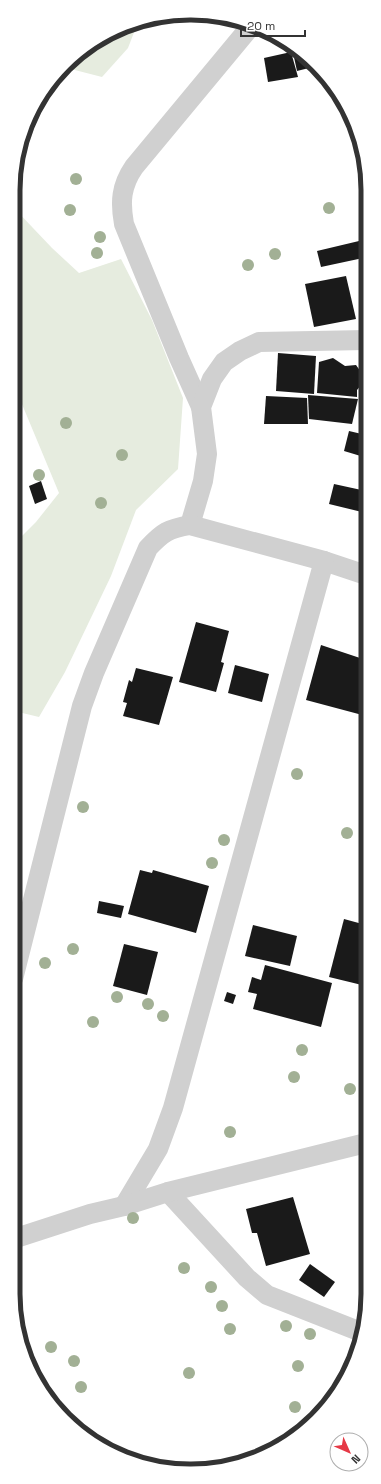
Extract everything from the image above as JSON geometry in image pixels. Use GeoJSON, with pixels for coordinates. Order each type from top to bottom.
{"type":"FeatureCollection","features":[{"type":"Feature","properties":{"kind":"street"},"geometry":{"type":"LineString","coordinates":[[190,525],[203,481],[206,454],[201,407],[179,358],[124,224],[121,209],[122,193],[127,178],[134,167],[248,30]]}},
{"type":"Feature","properties":{"kind":"street"},"geometry":{"type":"LineString","coordinates":[[201,407],[212,379],[224,362],[240,351],[259,342],[361,340]]}},
{"type":"Feature","properties":{"kind":"street"},"geometry":{"type":"LineString","coordinates":[[20,951],[82,706],[94,673],[148,548],[160,536],[172,528],[190,525],[324,561],[361,573]]}},
{"type":"Feature","properties":{"kind":"street"},"geometry":{"type":"LineString","coordinates":[[124,1206],[158,1149],[173,1108],[324,561]]}},
{"type":"Feature","properties":{"kind":"street"},"geometry":{"type":"LineString","coordinates":[[20,1237],[90,1214],[124,1206],[168,1192],[361,1144]]}},
{"type":"Feature","properties":{"kind":"street"},"geometry":{"type":"LineString","coordinates":[[168,1192],[247,1278],[267,1296],[357,1330]]}},
{"type":"Feature","properties":{"kind":"shaded area"},"geometry":{"type":"Polygon","coordinates":[[[135,29],[128,48],[102,77],[71,69],[87,55],[105,43],[135,29]]]}},
{"type":"Feature","properties":{"kind":"shaded area"},"geometry":{"type":"Polygon","coordinates":[[[20,214],[52,248],[79,273],[121,259],[152,320],[183,398],[178,469],[136,510],[111,576],[65,672],[39,717],[20,712],[20,538],[36,522],[59,493],[20,399],[20,214]]]}},
{"type":"Feature","properties":{"kind":"building"},"geometry":{"type":"Polygon","coordinates":[[[290,52],[298,77],[268,82],[264,58],[290,52]]]}},
{"type":"Feature","properties":{"kind":"building"},"geometry":{"type":"Polygon","coordinates":[[[293,55],[309,68],[297,71],[293,55]]]}},
{"type":"Feature","properties":{"kind":"building"},"geometry":{"type":"Polygon","coordinates":[[[359,241],[361,258],[321,267],[317,251],[359,241]]]}},
{"type":"Feature","properties":{"kind":"building"},"geometry":{"type":"Polygon","coordinates":[[[346,276],[356,319],[314,327],[305,284],[346,276]]]}},
{"type":"Feature","properties":{"kind":"building"},"geometry":{"type":"Polygon","coordinates":[[[278,353],[316,356],[314,394],[276,391],[278,353]]]}},
{"type":"Feature","properties":{"kind":"building"},"geometry":{"type":"Polygon","coordinates":[[[333,358],[345,366],[356,365],[361,372],[361,385],[357,390],[357,397],[317,393],[319,362],[333,358]]]}},
{"type":"Feature","properties":{"kind":"building"},"geometry":{"type":"Polygon","coordinates":[[[308,395],[358,399],[352,424],[309,419],[308,395]]]}},
{"type":"Feature","properties":{"kind":"building"},"geometry":{"type":"Polygon","coordinates":[[[266,396],[307,398],[308,424],[264,424],[266,396]]]}},
{"type":"Feature","properties":{"kind":"building"},"geometry":{"type":"Polygon","coordinates":[[[349,431],[361,434],[361,456],[344,451],[349,431]]]}},
{"type":"Feature","properties":{"kind":"building"},"geometry":{"type":"Polygon","coordinates":[[[41,481],[47,499],[35,504],[29,486],[41,481]]]}},
{"type":"Feature","properties":{"kind":"building"},"geometry":{"type":"Polygon","coordinates":[[[334,484],[361,490],[361,512],[329,504],[334,484]]]}},
{"type":"Feature","properties":{"kind":"building"},"geometry":{"type":"Polygon","coordinates":[[[196,622],[229,631],[221,662],[224,663],[216,692],[179,682],[196,622]]]}},
{"type":"Feature","properties":{"kind":"building"},"geometry":{"type":"Polygon","coordinates":[[[321,645],[361,658],[361,715],[306,700],[321,645]]]}},
{"type":"Feature","properties":{"kind":"building"},"geometry":{"type":"Polygon","coordinates":[[[235,665],[269,674],[262,702],[228,693],[235,665]]]}},
{"type":"Feature","properties":{"kind":"building"},"geometry":{"type":"Polygon","coordinates":[[[136,668],[173,677],[159,725],[123,716],[127,703],[123,702],[129,680],[132,682],[136,668]]]}},
{"type":"Feature","properties":{"kind":"building"},"geometry":{"type":"Polygon","coordinates":[[[140,870],[152,873],[153,870],[209,886],[196,933],[128,914],[140,870]]]}},
{"type":"Feature","properties":{"kind":"building"},"geometry":{"type":"Polygon","coordinates":[[[99,901],[124,906],[121,918],[97,913],[99,901]]]}},
{"type":"Feature","properties":{"kind":"building"},"geometry":{"type":"Polygon","coordinates":[[[344,919],[361,924],[361,985],[329,977],[344,919]]]}},
{"type":"Feature","properties":{"kind":"building"},"geometry":{"type":"Polygon","coordinates":[[[253,925],[297,936],[290,966],[245,956],[253,925]]]}},
{"type":"Feature","properties":{"kind":"building"},"geometry":{"type":"Polygon","coordinates":[[[124,944],[158,952],[147,995],[113,986],[124,944]]]}},
{"type":"Feature","properties":{"kind":"building"},"geometry":{"type":"Polygon","coordinates":[[[265,965],[332,983],[321,1027],[253,1009],[257,994],[248,992],[252,977],[261,980],[265,965]]]}},
{"type":"Feature","properties":{"kind":"building"},"geometry":{"type":"Polygon","coordinates":[[[227,992],[236,995],[233,1004],[224,1001],[227,992]]]}},
{"type":"Feature","properties":{"kind":"building"},"geometry":{"type":"Polygon","coordinates":[[[293,1197],[310,1254],[266,1266],[257,1233],[252,1233],[246,1209],[293,1197]]]}},
{"type":"Feature","properties":{"kind":"building"},"geometry":{"type":"Polygon","coordinates":[[[310,1264],[335,1282],[324,1297],[299,1280],[310,1264]]]}}]}
